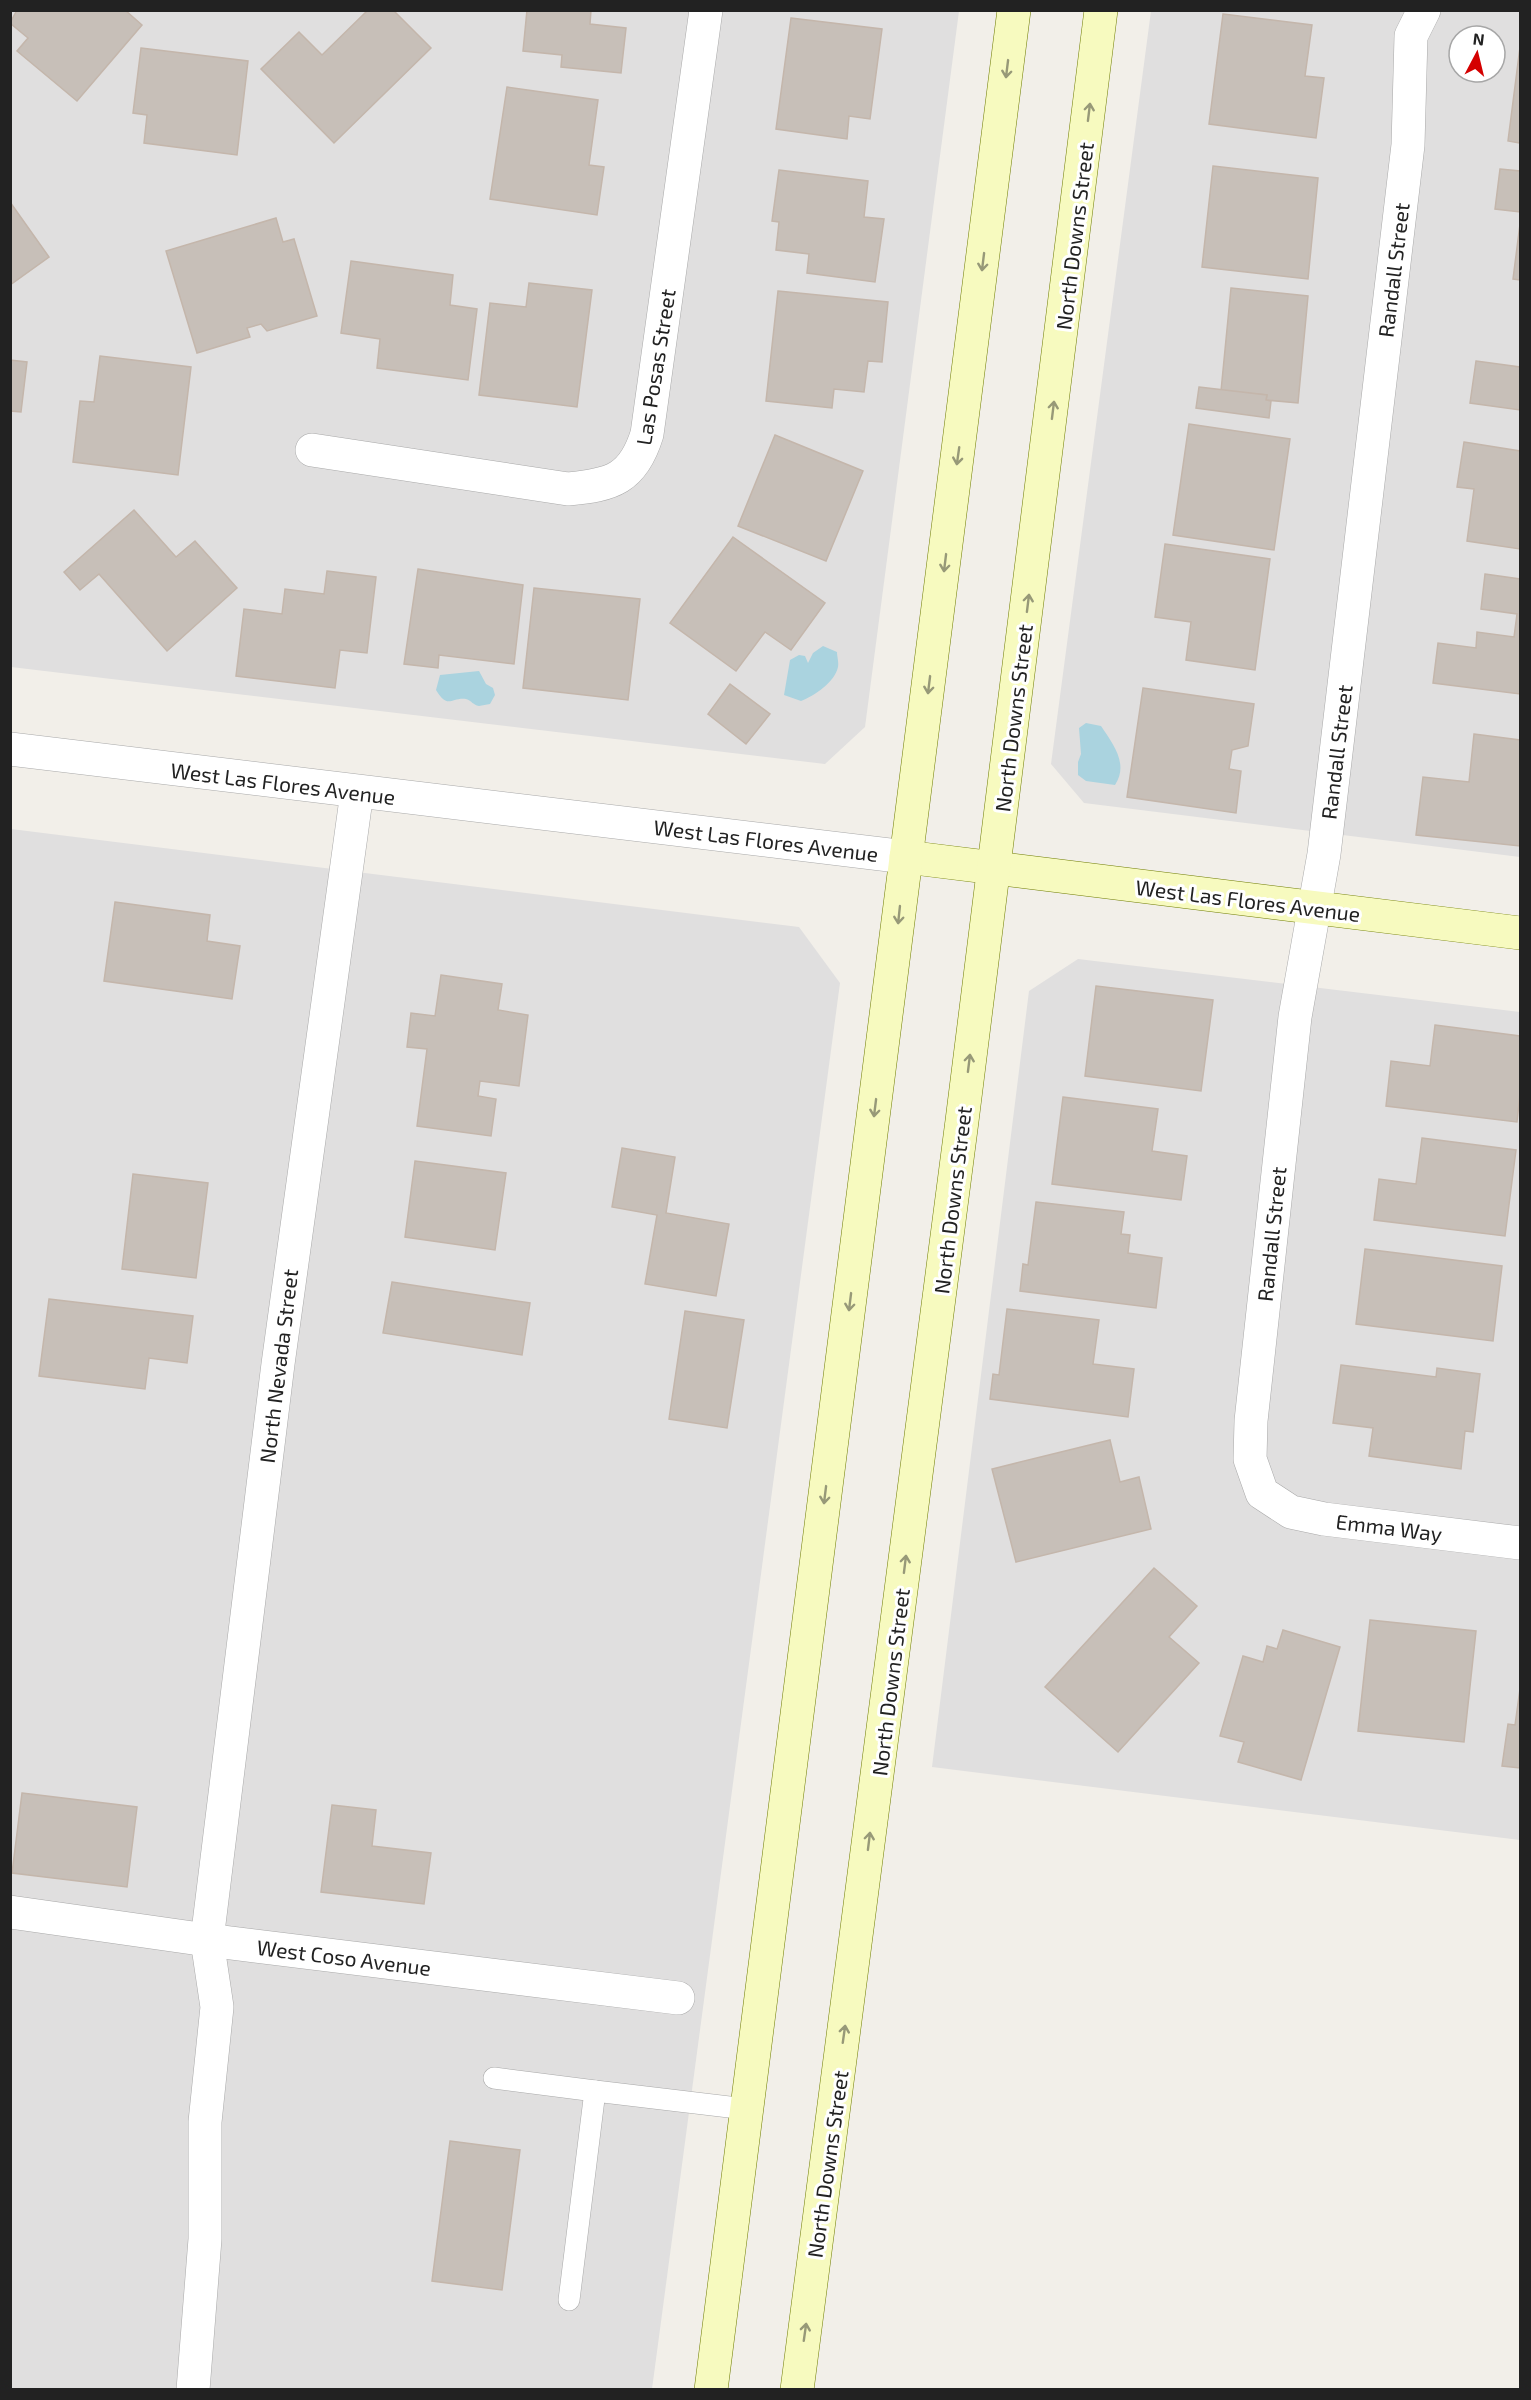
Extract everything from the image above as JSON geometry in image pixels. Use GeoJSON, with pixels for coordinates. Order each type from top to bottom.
{"type":"FeatureCollection","features":[{"type":"Feature","properties":{"kind":"main road"},"geometry":{"type":"LineString","coordinates":[[711,2390],[1014,10]]}},
{"type":"Feature","properties":{"kind":"main road","name":"North Downs Street"},"geometry":{"type":"LineString","coordinates":[[797,2390],[1101,10]]}},
{"type":"Feature","properties":{"kind":"main road","name":"West Las Flores Avenue"},"geometry":{"type":"LineString","coordinates":[[906,856],[993,869],[1521,933]]}},
{"type":"Feature","properties":{"kind":"street","name":"Las Posas Street"},"geometry":{"type":"LineString","coordinates":[[312,450],[568,489],[601,486],[622,475],[640,456],[647,434],[706,10]]}},
{"type":"Feature","properties":{"kind":"street","name":"Randall Street"},"geometry":{"type":"LineString","coordinates":[[1262,1493],[1250,1458],[1251,1421],[1295,1017],[1324,854],[1408,145],[1411,36],[1424,10]]}},
{"type":"Feature","properties":{"kind":"street","name":"West Las Flores Avenue"},"geometry":{"type":"LineString","coordinates":[[10,750],[906,856]]}},
{"type":"Feature","properties":{"kind":"street","name":"North Nevada Street"},"geometry":{"type":"LineString","coordinates":[[193,2390],[205,2239],[205,2122],[217,2007],[207,1940],[278,1364],[357,792]]}},
{"type":"Feature","properties":{"kind":"street","name":"Emma Way"},"geometry":{"type":"LineString","coordinates":[[1262,1493],[1291,1512],[1324,1519],[1521,1543]]}},
{"type":"Feature","properties":{"kind":"street","name":"West Coso Avenue"},"geometry":{"type":"LineString","coordinates":[[10,1912],[207,1940],[678,1998]]}},
{"type":"Feature","properties":{"kind":"lane"},"geometry":{"type":"LineString","coordinates":[[494,2078],[746,2109]]}},
{"type":"Feature","properties":{"kind":"lane"},"geometry":{"type":"LineString","coordinates":[[569,2300],[595,2091]]}},
{"type":"Feature","properties":{"kind":"shaded area"},"geometry":{"type":"Polygon","coordinates":[[[11,11],[959,11],[865,727],[825,764],[11,667],[11,11]]]}},
{"type":"Feature","properties":{"kind":"shaded area"},"geometry":{"type":"Polygon","coordinates":[[[1151,11],[1520,11],[1520,857],[1084,803],[1051,764],[1151,11]]]}},
{"type":"Feature","properties":{"kind":"shaded area"},"geometry":{"type":"Polygon","coordinates":[[[11,829],[799,927],[840,983],[652,2389],[11,2390],[11,829]]]}},
{"type":"Feature","properties":{"kind":"shaded area"},"geometry":{"type":"Polygon","coordinates":[[[1078,959],[1520,1012],[1520,1840],[932,1767],[1029,991],[1078,959]]]}},
{"type":"Feature","properties":{"kind":"water"},"geometry":{"type":"Polygon","coordinates":[[[823,646],[837,652],[838,667],[833,678],[818,692],[801,701],[784,695],[790,660],[799,655],[805,656],[808,663],[813,653],[823,646]]]}},
{"type":"Feature","properties":{"kind":"water"},"geometry":{"type":"Polygon","coordinates":[[[479,671],[486,684],[493,688],[495,695],[490,704],[479,706],[466,699],[447,701],[436,690],[440,675],[479,671]]]}},
{"type":"Feature","properties":{"kind":"water"},"geometry":{"type":"Polygon","coordinates":[[[1086,723],[1101,726],[1118,754],[1120,769],[1115,785],[1086,781],[1078,775],[1078,762],[1081,754],[1079,728],[1086,723]]]}},
{"type":"Feature","properties":{"kind":"building"},"geometry":{"type":"Polygon","coordinates":[[[17,10],[125,10],[142,25],[77,101],[17,51],[28,38],[10,23],[17,10]]]}},
{"type":"Feature","properties":{"kind":"building"},"geometry":{"type":"Polygon","coordinates":[[[368,10],[393,10],[431,48],[334,143],[261,69],[299,32],[322,55],[368,10]]]}},
{"type":"Feature","properties":{"kind":"building"},"geometry":{"type":"Polygon","coordinates":[[[527,10],[591,10],[590,24],[626,28],[621,73],[561,67],[562,55],[523,51],[527,10]]]}},
{"type":"Feature","properties":{"kind":"building"},"geometry":{"type":"Polygon","coordinates":[[[1223,14],[1312,25],[1305,76],[1324,78],[1316,138],[1209,124],[1223,14]]]}},
{"type":"Feature","properties":{"kind":"building"},"geometry":{"type":"Polygon","coordinates":[[[791,18],[882,29],[870,119],[849,116],[847,139],[776,129],[791,18]]]}},
{"type":"Feature","properties":{"kind":"building"},"geometry":{"type":"Polygon","coordinates":[[[1520,47],[1520,143],[1508,141],[1520,47]]]}},
{"type":"Feature","properties":{"kind":"building"},"geometry":{"type":"Polygon","coordinates":[[[141,48],[248,61],[237,155],[144,143],[147,115],[133,113],[141,48]]]}},
{"type":"Feature","properties":{"kind":"building"},"geometry":{"type":"Polygon","coordinates":[[[507,87],[598,100],[589,165],[604,167],[597,215],[490,199],[507,87]]]}},
{"type":"Feature","properties":{"kind":"building"},"geometry":{"type":"Polygon","coordinates":[[[1213,166],[1318,178],[1308,279],[1202,267],[1213,166]]]}},
{"type":"Feature","properties":{"kind":"building"},"geometry":{"type":"Polygon","coordinates":[[[1500,169],[1520,171],[1520,212],[1495,209],[1500,169]]]}},
{"type":"Feature","properties":{"kind":"building"},"geometry":{"type":"Polygon","coordinates":[[[779,170],[868,181],[864,217],[884,219],[875,282],[807,273],[809,254],[776,250],[779,222],[772,221],[779,170]]]}},
{"type":"Feature","properties":{"kind":"building"},"geometry":{"type":"Polygon","coordinates":[[[10,202],[49,257],[10,285],[10,202]]]}},
{"type":"Feature","properties":{"kind":"building"},"geometry":{"type":"Polygon","coordinates":[[[276,218],[283,242],[294,239],[317,316],[267,331],[261,324],[247,328],[250,337],[197,353],[166,251],[276,218]]]}},
{"type":"Feature","properties":{"kind":"building"},"geometry":{"type":"Polygon","coordinates":[[[1520,224],[1520,280],[1513,279],[1520,224]]]}},
{"type":"Feature","properties":{"kind":"building"},"geometry":{"type":"Polygon","coordinates":[[[351,261],[453,275],[450,305],[477,309],[468,380],[377,368],[380,339],[341,333],[351,261]]]}},
{"type":"Feature","properties":{"kind":"building"},"geometry":{"type":"Polygon","coordinates":[[[529,283],[592,290],[577,407],[479,395],[490,303],[526,307],[529,283]]]}},
{"type":"Feature","properties":{"kind":"building"},"geometry":{"type":"Polygon","coordinates":[[[1231,288],[1308,296],[1298,403],[1266,400],[1267,395],[1221,391],[1231,288]]]}},
{"type":"Feature","properties":{"kind":"building"},"geometry":{"type":"Polygon","coordinates":[[[778,291],[888,302],[882,362],[868,361],[864,392],[834,389],[832,408],[766,401],[778,291]]]}},
{"type":"Feature","properties":{"kind":"building"},"geometry":{"type":"Polygon","coordinates":[[[100,356],[191,367],[178,475],[73,462],[80,401],[94,402],[100,356]]]}},
{"type":"Feature","properties":{"kind":"building"},"geometry":{"type":"Polygon","coordinates":[[[10,360],[27,362],[21,412],[10,411],[10,360]]]}},
{"type":"Feature","properties":{"kind":"building"},"geometry":{"type":"Polygon","coordinates":[[[1476,361],[1520,367],[1520,410],[1470,403],[1476,361]]]}},
{"type":"Feature","properties":{"kind":"building"},"geometry":{"type":"Polygon","coordinates":[[[1199,387],[1267,395],[1266,400],[1271,401],[1269,418],[1196,408],[1199,387]]]}},
{"type":"Feature","properties":{"kind":"building"},"geometry":{"type":"Polygon","coordinates":[[[1189,424],[1290,439],[1274,550],[1173,535],[1189,424]]]}},
{"type":"Feature","properties":{"kind":"building"},"geometry":{"type":"Polygon","coordinates":[[[775,435],[863,471],[826,561],[738,526],[775,435]]]}},
{"type":"Feature","properties":{"kind":"building"},"geometry":{"type":"Polygon","coordinates":[[[1464,442],[1520,451],[1520,549],[1467,541],[1474,489],[1457,487],[1464,442]]]}},
{"type":"Feature","properties":{"kind":"building"},"geometry":{"type":"Polygon","coordinates":[[[134,510],[176,557],[195,541],[237,588],[167,651],[99,574],[80,590],[64,572],[134,510]]]}},
{"type":"Feature","properties":{"kind":"building"},"geometry":{"type":"Polygon","coordinates":[[[733,537],[825,603],[791,650],[765,632],[736,671],[670,623],[733,537]]]}},
{"type":"Feature","properties":{"kind":"building"},"geometry":{"type":"Polygon","coordinates":[[[1165,544],[1270,559],[1255,670],[1186,660],[1191,622],[1155,617],[1165,544]]]}},
{"type":"Feature","properties":{"kind":"building"},"geometry":{"type":"Polygon","coordinates":[[[418,569],[523,585],[514,664],[439,655],[438,668],[404,664],[418,569]]]}},
{"type":"Feature","properties":{"kind":"building"},"geometry":{"type":"Polygon","coordinates":[[[327,571],[376,577],[367,653],[340,650],[335,688],[236,676],[244,609],[282,614],[285,589],[324,594],[327,571]]]}},
{"type":"Feature","properties":{"kind":"building"},"geometry":{"type":"Polygon","coordinates":[[[1485,574],[1520,579],[1520,694],[1433,683],[1438,643],[1476,648],[1477,632],[1514,637],[1517,614],[1481,609],[1485,574]]]}},
{"type":"Feature","properties":{"kind":"building"},"geometry":{"type":"Polygon","coordinates":[[[534,588],[640,599],[628,700],[523,688],[534,588]]]}},
{"type":"Feature","properties":{"kind":"building"},"geometry":{"type":"Polygon","coordinates":[[[730,684],[770,714],[746,744],[708,714],[730,684]]]}},
{"type":"Feature","properties":{"kind":"building"},"geometry":{"type":"Polygon","coordinates":[[[1143,688],[1254,704],[1248,746],[1232,750],[1229,769],[1241,771],[1236,813],[1127,797],[1143,688]]]}},
{"type":"Feature","properties":{"kind":"building"},"geometry":{"type":"Polygon","coordinates":[[[1474,734],[1520,740],[1520,846],[1416,835],[1423,777],[1469,782],[1474,734]]]}},
{"type":"Feature","properties":{"kind":"building"},"geometry":{"type":"Polygon","coordinates":[[[115,902],[210,915],[207,941],[240,946],[232,999],[104,981],[115,902]]]}},
{"type":"Feature","properties":{"kind":"building"},"geometry":{"type":"Polygon","coordinates":[[[441,975],[502,984],[498,1010],[528,1015],[519,1086],[480,1081],[478,1096],[496,1099],[491,1136],[417,1126],[427,1049],[407,1047],[411,1013],[435,1016],[441,975]]]}},
{"type":"Feature","properties":{"kind":"building"},"geometry":{"type":"Polygon","coordinates":[[[1096,986],[1213,1000],[1201,1091],[1085,1076],[1096,986]]]}},
{"type":"Feature","properties":{"kind":"building"},"geometry":{"type":"Polygon","coordinates":[[[1435,1025],[1520,1036],[1520,1094],[1517,1122],[1386,1106],[1391,1061],[1430,1066],[1435,1025]]]}},
{"type":"Feature","properties":{"kind":"building"},"geometry":{"type":"Polygon","coordinates":[[[1063,1097],[1158,1109],[1152,1151],[1187,1156],[1181,1200],[1052,1184],[1063,1097]]]}},
{"type":"Feature","properties":{"kind":"building"},"geometry":{"type":"Polygon","coordinates":[[[1422,1138],[1516,1150],[1505,1236],[1374,1220],[1379,1179],[1416,1184],[1422,1138]]]}},
{"type":"Feature","properties":{"kind":"building"},"geometry":{"type":"Polygon","coordinates":[[[622,1148],[675,1157],[666,1213],[729,1224],[716,1296],[645,1284],[657,1215],[612,1207],[622,1148]]]}},
{"type":"Feature","properties":{"kind":"building"},"geometry":{"type":"Polygon","coordinates":[[[415,1161],[506,1173],[495,1250],[405,1237],[415,1161]]]}},
{"type":"Feature","properties":{"kind":"building"},"geometry":{"type":"Polygon","coordinates":[[[133,1174],[208,1183],[196,1278],[122,1269],[133,1174]]]}},
{"type":"Feature","properties":{"kind":"building"},"geometry":{"type":"Polygon","coordinates":[[[1036,1202],[1124,1212],[1121,1234],[1130,1235],[1128,1253],[1162,1258],[1156,1308],[1020,1291],[1023,1264],[1028,1265],[1036,1202]]]}},
{"type":"Feature","properties":{"kind":"building"},"geometry":{"type":"Polygon","coordinates":[[[1365,1249],[1502,1266],[1493,1341],[1356,1324],[1365,1249]]]}},
{"type":"Feature","properties":{"kind":"building"},"geometry":{"type":"Polygon","coordinates":[[[392,1282],[530,1303],[522,1355],[383,1333],[392,1282]]]}},
{"type":"Feature","properties":{"kind":"building"},"geometry":{"type":"Polygon","coordinates":[[[49,1299],[193,1316],[187,1363],[149,1358],[145,1389],[39,1376],[49,1299]]]}},
{"type":"Feature","properties":{"kind":"building"},"geometry":{"type":"Polygon","coordinates":[[[1007,1309],[1099,1320],[1093,1364],[1134,1369],[1128,1417],[990,1399],[993,1374],[999,1375],[1007,1309]]]}},
{"type":"Feature","properties":{"kind":"building"},"geometry":{"type":"Polygon","coordinates":[[[685,1311],[744,1320],[727,1428],[669,1419],[685,1311]]]}},
{"type":"Feature","properties":{"kind":"building"},"geometry":{"type":"Polygon","coordinates":[[[1341,1365],[1436,1377],[1437,1368],[1480,1374],[1473,1432],[1465,1431],[1461,1469],[1369,1456],[1373,1428],[1333,1423],[1341,1365]]]}},
{"type":"Feature","properties":{"kind":"building"},"geometry":{"type":"Polygon","coordinates":[[[1110,1440],[1120,1482],[1139,1477],[1151,1529],[1016,1562],[992,1469],[1110,1440]]]}},
{"type":"Feature","properties":{"kind":"building"},"geometry":{"type":"Polygon","coordinates":[[[1154,1568],[1197,1606],[1169,1637],[1199,1663],[1118,1752],[1045,1687],[1154,1568]]]}},
{"type":"Feature","properties":{"kind":"building"},"geometry":{"type":"Polygon","coordinates":[[[1370,1620],[1476,1631],[1464,1742],[1358,1731],[1370,1620]]]}},
{"type":"Feature","properties":{"kind":"building"},"geometry":{"type":"Polygon","coordinates":[[[1283,1630],[1340,1647],[1301,1780],[1238,1762],[1244,1742],[1220,1736],[1243,1656],[1263,1662],[1267,1646],[1277,1649],[1283,1630]]]}},
{"type":"Feature","properties":{"kind":"building"},"geometry":{"type":"Polygon","coordinates":[[[1520,1689],[1520,1768],[1502,1766],[1508,1724],[1515,1725],[1520,1689]]]}},
{"type":"Feature","properties":{"kind":"building"},"geometry":{"type":"Polygon","coordinates":[[[22,1793],[137,1807],[127,1887],[12,1873],[22,1793]]]}},
{"type":"Feature","properties":{"kind":"building"},"geometry":{"type":"Polygon","coordinates":[[[332,1805],[376,1810],[372,1846],[431,1853],[424,1904],[321,1892],[332,1805]]]}},
{"type":"Feature","properties":{"kind":"building"},"geometry":{"type":"Polygon","coordinates":[[[450,2141],[520,2150],[502,2290],[432,2281],[450,2141]]]}}]}
